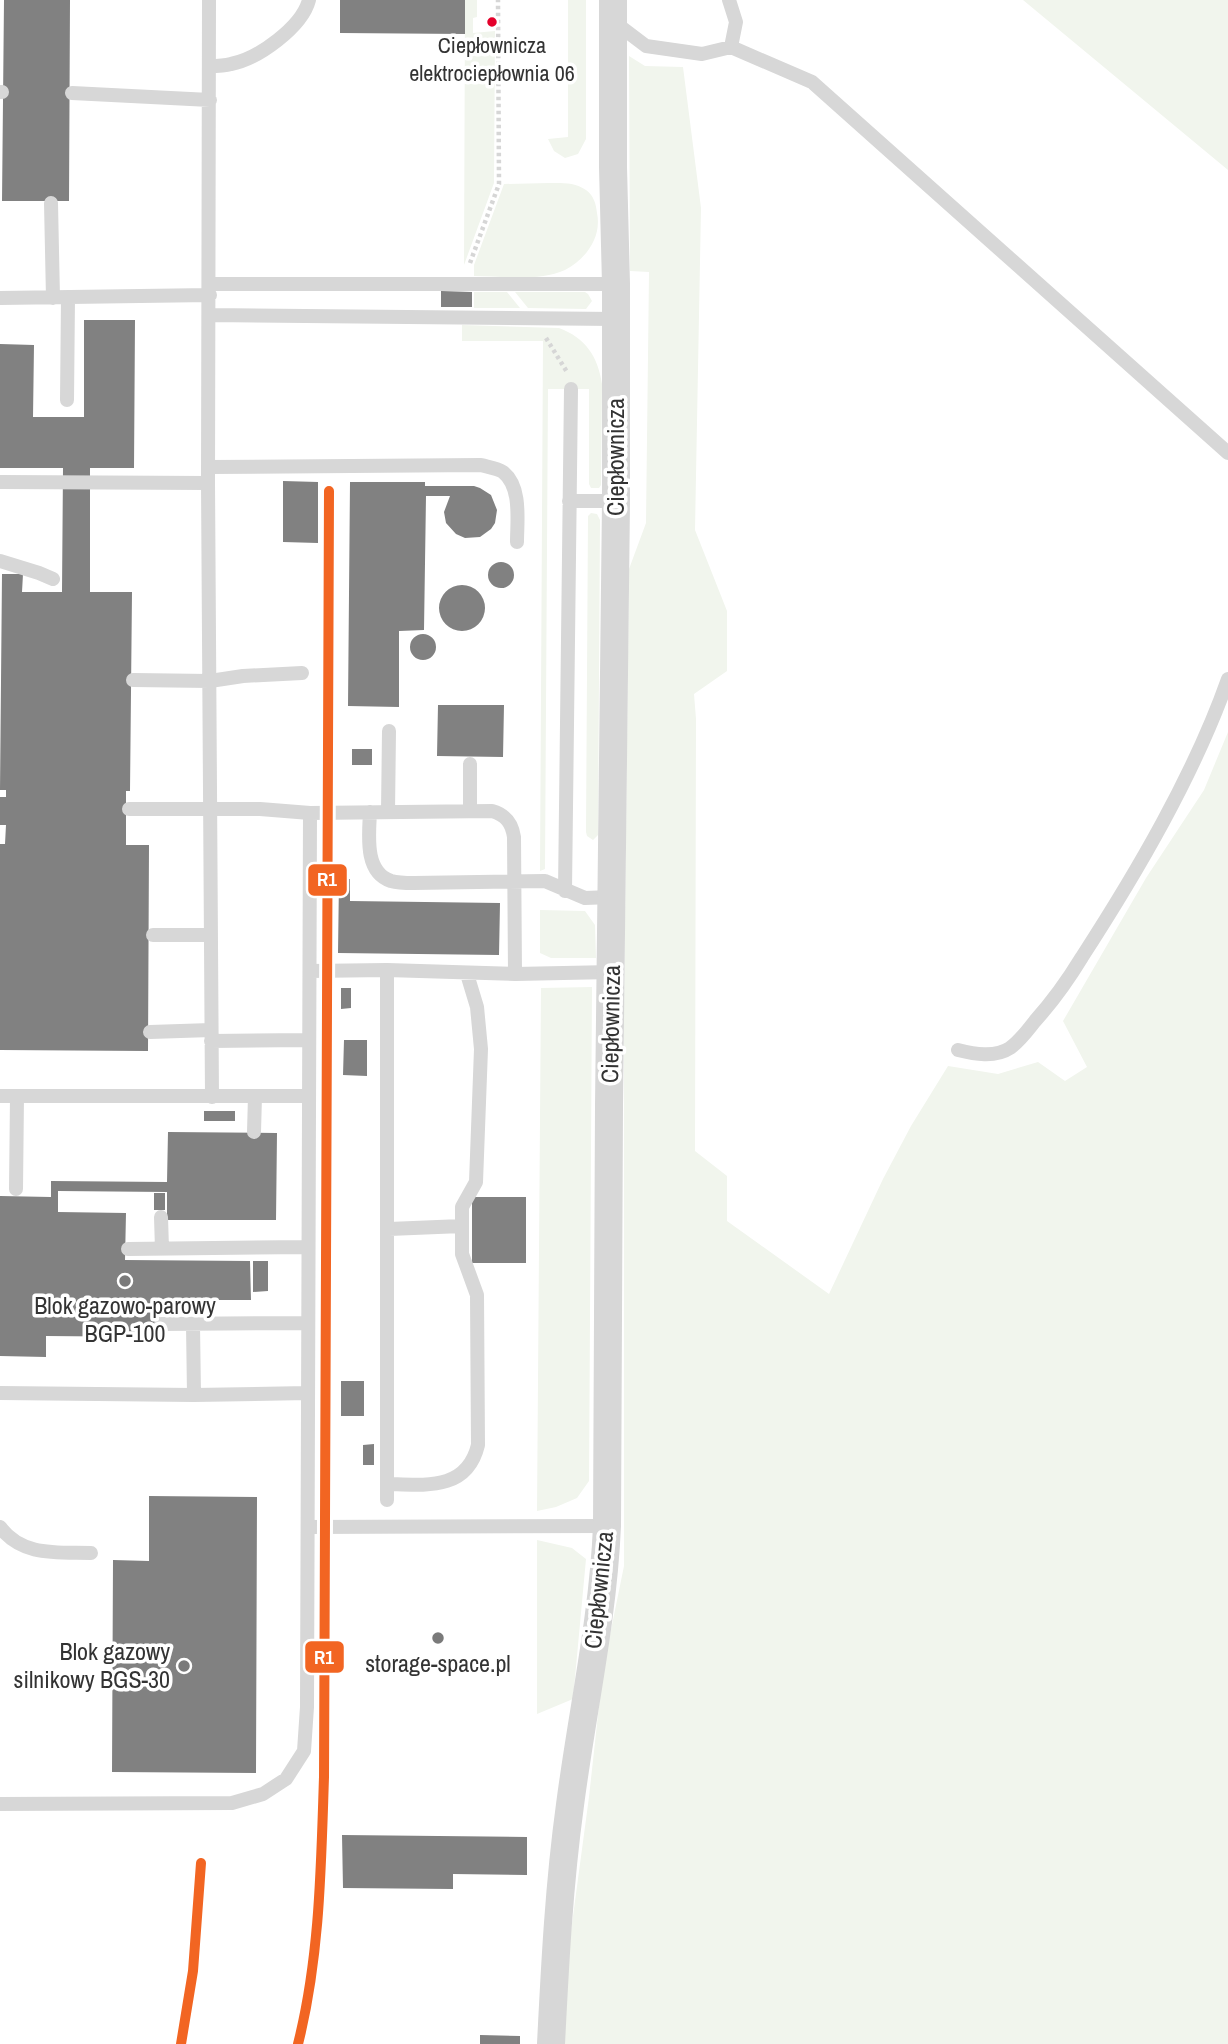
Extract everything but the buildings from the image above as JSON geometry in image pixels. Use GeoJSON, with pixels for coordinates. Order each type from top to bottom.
{"type":"FeatureCollection","features":[{"type":"Feature","properties":{"kind":"street","name":"Ciepłownicza"},"geometry":{"type":"LineString","coordinates":[[551,2044],[559,1899],[570,1805],[602,1593],[607,1526],[616,501],[613,10]]}},
{"type":"Feature","properties":{"kind":"lane"},"geometry":{"type":"LineString","coordinates":[[209,0],[208,483],[212,1097]]}},
{"type":"Feature","properties":{"kind":"lane"},"geometry":{"type":"LineString","coordinates":[[209,66],[230,65],[246,60],[269,46],[296,23],[309,0]]}},
{"type":"Feature","properties":{"kind":"lane"},"geometry":{"type":"LineString","coordinates":[[729,0],[736,22],[731,47]]}},
{"type":"Feature","properties":{"kind":"lane"},"geometry":{"type":"LineString","coordinates":[[613,10],[646,46],[702,54],[731,47],[812,82],[1228,453]]}},
{"type":"Feature","properties":{"kind":"lane"},"geometry":{"type":"LineString","coordinates":[[72,93],[210,100]]}},
{"type":"Feature","properties":{"kind":"lane"},"geometry":{"type":"LineString","coordinates":[[51,203],[53,298]]}},
{"type":"Feature","properties":{"kind":"lane"},"geometry":{"type":"LineString","coordinates":[[0,298],[68,298],[209,289],[616,284]]}},
{"type":"Feature","properties":{"kind":"lane"},"geometry":{"type":"LineString","coordinates":[[67,400],[68,298]]}},
{"type":"Feature","properties":{"kind":"lane"},"geometry":{"type":"LineString","coordinates":[[210,315],[616,318]]}},
{"type":"Feature","properties":{"kind":"lane"},"geometry":{"type":"LineString","coordinates":[[565,891],[571,389]]}},
{"type":"Feature","properties":{"kind":"lane"},"geometry":{"type":"LineString","coordinates":[[209,467],[481,465],[503,472],[510,481],[517,506],[517,542]]}},
{"type":"Feature","properties":{"kind":"lane"},"geometry":{"type":"LineString","coordinates":[[0,482],[208,483]]}},
{"type":"Feature","properties":{"kind":"lane"},"geometry":{"type":"LineString","coordinates":[[569,501],[616,501]]}},
{"type":"Feature","properties":{"kind":"lane"},"geometry":{"type":"LineString","coordinates":[[0,561],[53,579]]}},
{"type":"Feature","properties":{"kind":"lane"},"geometry":{"type":"LineString","coordinates":[[132,680],[210,681],[243,676],[302,673]]}},
{"type":"Feature","properties":{"kind":"lane"},"geometry":{"type":"LineString","coordinates":[[958,1050],[978,1054],[1001,1053],[1020,1039],[1059,994],[1155,837],[1195,757],[1228,679]]}},
{"type":"Feature","properties":{"kind":"lane"},"geometry":{"type":"LineString","coordinates":[[388,812],[389,731]]}},
{"type":"Feature","properties":{"kind":"lane"},"geometry":{"type":"LineString","coordinates":[[470,764],[470,811]]}},
{"type":"Feature","properties":{"kind":"lane"},"geometry":{"type":"LineString","coordinates":[[129,809],[500,813],[510,822],[514,837],[514,974]]}},
{"type":"Feature","properties":{"kind":"lane"},"geometry":{"type":"LineString","coordinates":[[370,812],[370,852],[377,870],[383,877],[394,882],[545,881],[585,898],[611,897]]}},
{"type":"Feature","properties":{"kind":"lane"},"geometry":{"type":"LineString","coordinates":[[0,1804],[232,1803],[263,1794],[286,1779],[304,1751],[307,1707],[310,813]]}},
{"type":"Feature","properties":{"kind":"lane"},"geometry":{"type":"LineString","coordinates":[[153,935],[211,935]]}},
{"type":"Feature","properties":{"kind":"lane"},"geometry":{"type":"LineString","coordinates":[[310,971],[387,970],[467,974],[612,972]]}},
{"type":"Feature","properties":{"kind":"lane"},"geometry":{"type":"LineString","coordinates":[[387,970],[387,1500]]}},
{"type":"Feature","properties":{"kind":"lane"},"geometry":{"type":"LineString","coordinates":[[387,1484],[424,1485],[450,1481],[469,1468],[475,1457],[478,1432],[477,1295],[462,1254],[461,1207],[476,1182],[481,1049],[478,1007],[467,974]]}},
{"type":"Feature","properties":{"kind":"lane"},"geometry":{"type":"LineString","coordinates":[[150,1032],[308,1040]]}},
{"type":"Feature","properties":{"kind":"lane"},"geometry":{"type":"LineString","coordinates":[[0,1096],[308,1096]]}},
{"type":"Feature","properties":{"kind":"lane"},"geometry":{"type":"LineString","coordinates":[[16,1189],[17,1096]]}},
{"type":"Feature","properties":{"kind":"lane"},"geometry":{"type":"LineString","coordinates":[[254,1132],[255,1096]]}},
{"type":"Feature","properties":{"kind":"lane"},"geometry":{"type":"LineString","coordinates":[[161,1217],[162,1248]]}},
{"type":"Feature","properties":{"kind":"lane"},"geometry":{"type":"LineString","coordinates":[[389,1229],[462,1226]]}},
{"type":"Feature","properties":{"kind":"lane"},"geometry":{"type":"LineString","coordinates":[[128,1249],[307,1247]]}},
{"type":"Feature","properties":{"kind":"lane"},"geometry":{"type":"LineString","coordinates":[[161,1324],[307,1323]]}},
{"type":"Feature","properties":{"kind":"lane"},"geometry":{"type":"LineString","coordinates":[[193,1325],[194,1395]]}},
{"type":"Feature","properties":{"kind":"lane"},"geometry":{"type":"LineString","coordinates":[[0,1393],[308,1393]]}},
{"type":"Feature","properties":{"kind":"lane"},"geometry":{"type":"LineString","coordinates":[[308,1527],[607,1526]]}},
{"type":"Feature","properties":{"kind":"lane"},"geometry":{"type":"LineString","coordinates":[[0,1527],[6,1536],[19,1545],[40,1552],[91,1553]]}},
{"type":"Feature","properties":{"kind":"path"},"geometry":{"type":"LineString","coordinates":[[467,270],[499,184],[498,0]]}},
{"type":"Feature","properties":{"kind":"path"},"geometry":{"type":"LineString","coordinates":[[543,334],[562,361],[571,389]]}},
{"type":"Feature","properties":{"kind":"shaded area"},"geometry":{"type":"Polygon","coordinates":[[[465,0],[477,0],[473,33],[495,31],[494,183],[464,265],[465,0]]]}},
{"type":"Feature","properties":{"kind":"shaded area"},"geometry":{"type":"Polygon","coordinates":[[[568,0],[586,0],[586,139],[578,154],[565,158],[554,151],[548,139],[568,137],[568,0]]]}},
{"type":"Feature","properties":{"kind":"shaded area"},"geometry":{"type":"Polygon","coordinates":[[[1023,0],[1228,0],[1228,170],[1023,0]]]}},
{"type":"Feature","properties":{"kind":"shaded area"},"geometry":{"type":"Polygon","coordinates":[[[629,56],[645,66],[683,67],[701,208],[695,530],[727,611],[727,671],[694,694],[695,1151],[727,1176],[727,1221],[829,1294],[883,1179],[911,1126],[948,1066],[998,1074],[1038,1062],[1065,1081],[1087,1067],[1063,1021],[1146,878],[1204,790],[1228,732],[1228,2044],[564,2044],[564,1983],[603,1669],[624,1566],[624,1012],[629,569],[646,523],[649,272],[630,271],[629,56]]]}},
{"type":"Feature","properties":{"kind":"shaded area"},"geometry":{"type":"Polygon","coordinates":[[[549,183],[577,186],[586,190],[593,198],[597,210],[597,230],[586,253],[573,265],[554,274],[520,278],[474,276],[474,265],[504,184],[549,183]]]}},
{"type":"Feature","properties":{"kind":"shaded area"},"geometry":{"type":"Polygon","coordinates":[[[474,292],[507,292],[520,308],[474,308],[474,292]]]}},
{"type":"Feature","properties":{"kind":"shaded area"},"geometry":{"type":"Polygon","coordinates":[[[515,292],[585,292],[592,301],[586,309],[528,308],[515,292]]]}},
{"type":"Feature","properties":{"kind":"shaded area"},"geometry":{"type":"Polygon","coordinates":[[[462,325],[559,328],[577,337],[589,350],[594,357],[602,384],[599,488],[591,488],[589,484],[589,389],[548,389],[545,869],[540,871],[543,341],[462,341],[462,325]]]}},
{"type":"Feature","properties":{"kind":"shaded area"},"geometry":{"type":"Polygon","coordinates":[[[591,513],[597,514],[600,520],[598,835],[593,840],[586,832],[588,516],[591,513]]]}},
{"type":"Feature","properties":{"kind":"shaded area"},"geometry":{"type":"Polygon","coordinates":[[[540,910],[585,911],[595,925],[596,958],[551,958],[540,953],[540,910]]]}},
{"type":"Feature","properties":{"kind":"shaded area"},"geometry":{"type":"Polygon","coordinates":[[[592,987],[589,1481],[577,1498],[537,1511],[541,988],[592,987]]]}},
{"type":"Feature","properties":{"kind":"shaded area"},"geometry":{"type":"Polygon","coordinates":[[[537,1540],[572,1548],[586,1559],[573,1699],[537,1714],[537,1540]]]}},
{"type":"Feature","properties":{"kind":"transit line","name":"R1"},"geometry":{"type":"LineString","coordinates":[[298,2044],[315,1945],[324,1777],[329,491]]}},
{"type":"Feature","properties":{"kind":"transit line","name":"R1"},"geometry":{"type":"LineString","coordinates":[[181,2044],[193,1971],[201,1863]]}},
{"type":"Feature","properties":{"kind":"place","name":"Ciepłownicza elektrociepłownia 06"},"geometry":{"type":"Point","coordinates":[492,22]}},
{"type":"Feature","properties":{"kind":"place","name":"Blok gazowo-parowy BGP-100"},"geometry":{"type":"Point","coordinates":[125,1281]}},
{"type":"Feature","properties":{"kind":"place","name":"storage-space.pl"},"geometry":{"type":"Point","coordinates":[438,1638]}},
{"type":"Feature","properties":{"kind":"place","name":"Blok gazowy silnikowy BGS-30"},"geometry":{"type":"Point","coordinates":[184,1666]}}]}
